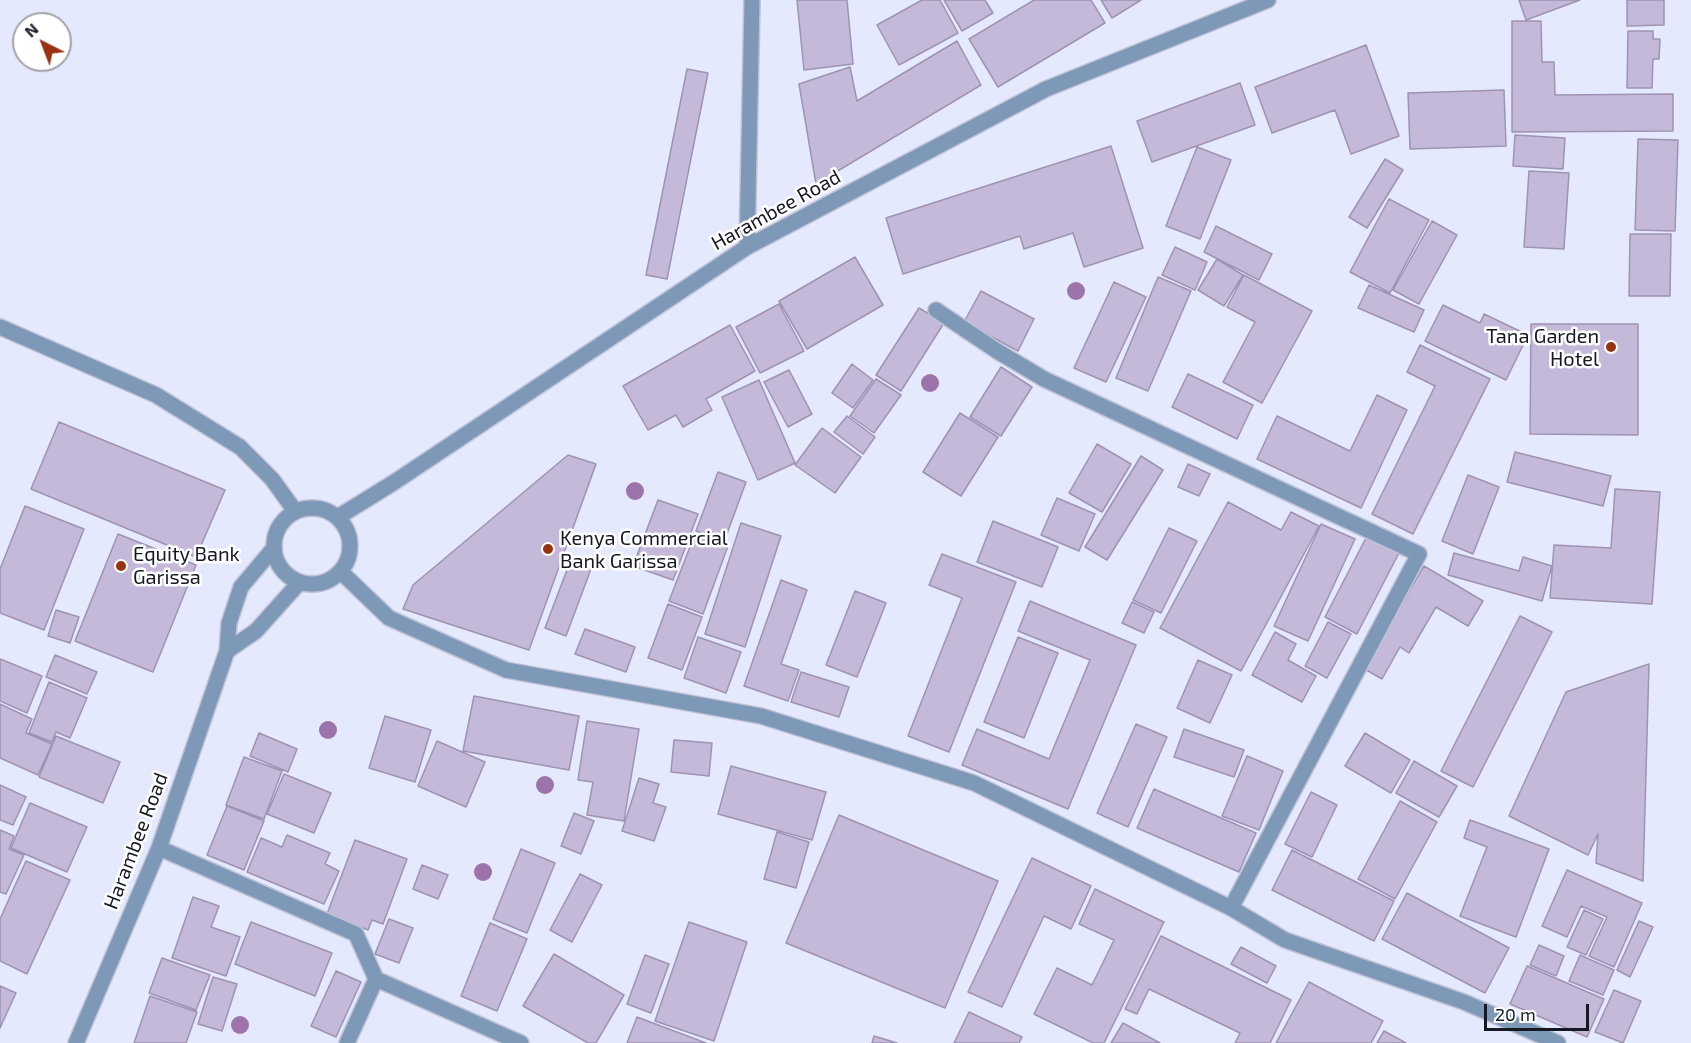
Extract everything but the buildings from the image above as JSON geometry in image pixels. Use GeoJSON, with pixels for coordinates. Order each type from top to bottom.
{"type":"FeatureCollection","features":[{"type":"Feature","properties":{"kind":"street"},"geometry":{"type":"LineString","coordinates":[[747,247],[752,0]]}},
{"type":"Feature","properties":{"kind":"street","name":"Harambee Road"},"geometry":{"type":"LineString","coordinates":[[338,517],[403,477],[747,247],[1046,89],[1268,0]]}},
{"type":"Feature","properties":{"kind":"street"},"geometry":{"type":"LineString","coordinates":[[936,310],[1044,379],[1419,554],[1231,908]]}},
{"type":"Feature","properties":{"kind":"street"},"geometry":{"type":"LineString","coordinates":[[0,327],[156,395],[240,447],[272,479],[295,511]]}},
{"type":"Feature","properties":{"kind":"street"},"geometry":{"type":"LineString","coordinates":[[309,507],[324,509],[338,517],[346,528],[350,543],[349,558],[341,572],[329,581],[314,585],[299,583],[286,576],[277,564],[273,549],[275,534],[283,521],[295,511],[309,507]]}},
{"type":"Feature","properties":{"kind":"street","name":"Harambee Road"},"geometry":{"type":"LineString","coordinates":[[76,1043],[159,848],[227,651],[229,623],[241,587],[273,549]]}},
{"type":"Feature","properties":{"kind":"street"},"geometry":{"type":"LineString","coordinates":[[341,572],[389,618],[506,670],[761,716],[974,783],[1231,908],[1285,940],[1464,1002],[1558,1043]]}},
{"type":"Feature","properties":{"kind":"street"},"geometry":{"type":"LineString","coordinates":[[227,651],[256,631],[299,583]]}},
{"type":"Feature","properties":{"kind":"street"},"geometry":{"type":"LineString","coordinates":[[159,848],[356,934],[376,979],[521,1043]]}},
{"type":"Feature","properties":{"kind":"street"},"geometry":{"type":"LineString","coordinates":[[347,1043],[376,979]]}},
{"type":"Feature","properties":{"kind":"place","name":"Tana Garden Hotel"},"geometry":{"type":"Point","coordinates":[1611,347]}},
{"type":"Feature","properties":{"kind":"place","name":"Kenya Commercial Bank Garissa"},"geometry":{"type":"Point","coordinates":[548,549]}},
{"type":"Feature","properties":{"kind":"place","name":"Equity Bank Garissa"},"geometry":{"type":"Point","coordinates":[121,566]}}]}
